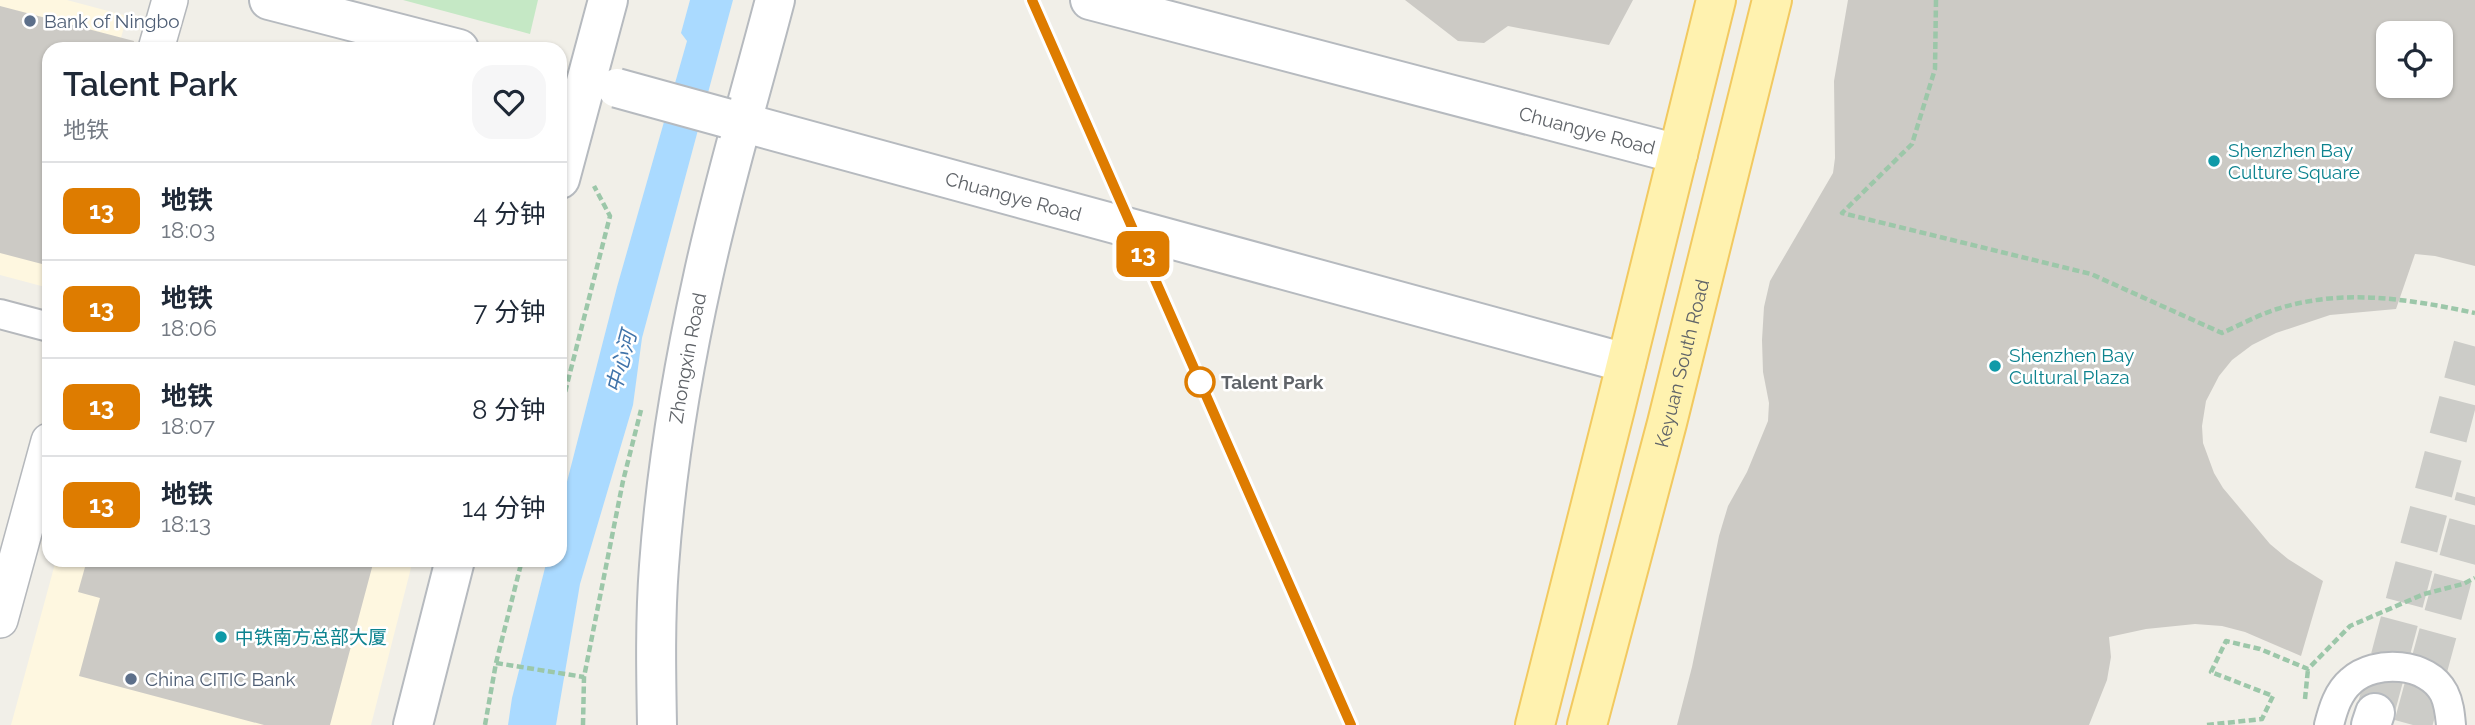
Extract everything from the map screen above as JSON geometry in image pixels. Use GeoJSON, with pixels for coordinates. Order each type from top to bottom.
{"type":"FeatureCollection","features":[{"type":"Feature","properties":{"kind":"main road"},"geometry":{"type":"LineString","coordinates":[[269,0],[432,42]]}},
{"type":"Feature","properties":{"kind":"main road"},"geometry":{"type":"LineString","coordinates":[[567,153],[608,0]]}},
{"type":"Feature","properties":{"kind":"main road","name":"Zhongxin Road"},"geometry":{"type":"LineString","coordinates":[[657,725],[656,615],[674,430],[735,120],[775,0]]}},
{"type":"Feature","properties":{"kind":"main road","name":"Chuangye Road"},"geometry":{"type":"LineString","coordinates":[[1090,0],[1678,155]]}},
{"type":"Feature","properties":{"kind":"main road"},"geometry":{"type":"LineString","coordinates":[[1535,725],[1716,0]]}},
{"type":"Feature","properties":{"kind":"main road","name":"Keyuan South Road"},"geometry":{"type":"LineString","coordinates":[[1587,725],[1667,423],[1773,0]]}},
{"type":"Feature","properties":{"kind":"main road","name":"Chuangye Road"},"geometry":{"type":"LineString","coordinates":[[588,81],[1626,363]]}},
{"type":"Feature","properties":{"kind":"main road"},"geometry":{"type":"LineString","coordinates":[[414,725],[453,567]]}},
{"type":"Feature","properties":{"kind":"street"},"geometry":{"type":"LineString","coordinates":[[158,42],[170,0]]}},
{"type":"Feature","properties":{"kind":"street"},"geometry":{"type":"LineString","coordinates":[[0,314],[42,325]]}},
{"type":"Feature","properties":{"kind":"street"},"geometry":{"type":"LineString","coordinates":[[0,620],[42,467]]}},
{"type":"Feature","properties":{"kind":"street"},"geometry":{"type":"LineString","coordinates":[[2329,725],[2333,707],[2351,681],[2365,672],[2396,667],[2414,670],[2432,678],[2443,692],[2451,725]]}},
{"type":"Feature","properties":{"kind":"path"},"geometry":{"type":"LineString","coordinates":[[1936,0],[1935,69],[1912,144],[1842,213],[2091,274],[2222,333],[2277,309],[2336,296],[2399,299],[2475,313]]}},
{"type":"Feature","properties":{"kind":"path"},"geometry":{"type":"LineString","coordinates":[[567,385],[610,216],[570,142]]}},
{"type":"Feature","properties":{"kind":"path"},"geometry":{"type":"LineString","coordinates":[[485,725],[496,663],[520,567]]}},
{"type":"Feature","properties":{"kind":"path"},"geometry":{"type":"LineString","coordinates":[[2207,725],[2262,719],[2273,696],[2211,672],[2226,641],[2260,649],[2308,669],[2350,626],[2413,598],[2475,578]]}},
{"type":"Feature","properties":{"kind":"path"},"geometry":{"type":"LineString","coordinates":[[496,663],[584,677]]}},
{"type":"Feature","properties":{"kind":"shaded area"},"geometry":{"type":"Polygon","coordinates":[[[0,0],[67,0],[127,16],[120,42],[42,42],[42,286],[0,275],[0,0]]]}},
{"type":"Feature","properties":{"kind":"shaded area","name":"中铁南方总部大厦"},"geometry":{"type":"Polygon","coordinates":[[[54,567],[411,567],[371,725],[11,725],[54,567]]]}},
{"type":"Feature","properties":{"kind":"green space"},"geometry":{"type":"Polygon","coordinates":[[[403,0],[538,0],[530,34],[403,0]]]}},
{"type":"Feature","properties":{"kind":"water","name":"中心河"},"geometry":{"type":"Polygon","coordinates":[[[690,0],[733,0],[642,338],[633,405],[580,584],[556,725],[508,725],[512,698],[545,567],[567,567],[567,482],[617,287],[687,41],[681,33],[690,0]]]}},
{"type":"Feature","properties":{"kind":"building"},"geometry":{"type":"Polygon","coordinates":[[[1405,0],[1633,0],[1609,45],[1508,26],[1484,43],[1458,41],[1405,0]]]}},
{"type":"Feature","properties":{"kind":"building","name":"Shenzhen Bay Cultural Plaza"},"geometry":{"type":"Polygon","coordinates":[[[1848,0],[2475,0],[2475,266],[2415,254],[2396,309],[2330,315],[2276,333],[2252,345],[2232,360],[2219,376],[2206,401],[2202,426],[2203,443],[2214,473],[2223,488],[2270,544],[2323,581],[2301,656],[2245,632],[2222,626],[2195,624],[2146,629],[2109,637],[2111,657],[2107,680],[2089,725],[1677,725],[1719,536],[1728,506],[1747,472],[1768,421],[1769,403],[1763,372],[1762,340],[1764,307],[1770,281],[1833,173],[1834,81],[1848,0]]]}},
{"type":"Feature","properties":{"kind":"building"},"geometry":{"type":"Polygon","coordinates":[[[0,6],[134,41],[42,42],[42,264],[0,253],[0,6]]]}},
{"type":"Feature","properties":{"kind":"building","name":"中铁南方总部大厦"},"geometry":{"type":"Polygon","coordinates":[[[85,567],[372,567],[330,725],[264,725],[79,676],[100,598],[78,592],[85,567]]]}},
{"type":"Feature","properties":{"kind":"tunnel"},"geometry":{"type":"LineString","coordinates":[[2375,713],[2475,336]]}},
{"type":"Feature","properties":{"kind":"tunnel"},"geometry":{"type":"LineString","coordinates":[[2413,725],[2475,497]]}},
{"type":"Feature","properties":{"kind":"metro line","name":"13"},"geometry":{"type":"LineString","coordinates":[[1032,0],[1351,725]]}},
{"type":"Feature","properties":{"kind":"place","name":"Bank of Ningbo"},"geometry":{"type":"Point","coordinates":[30,21]}},
{"type":"Feature","properties":{"kind":"place","name":"Shenzhen Bay Culture Square"},"geometry":{"type":"Point","coordinates":[2214,161]}},
{"type":"Feature","properties":{"kind":"place","name":"Shenzhen Bay Cultural Plaza"},"geometry":{"type":"Point","coordinates":[1995,366]}},
{"type":"Feature","properties":{"kind":"place","name":"Talent Park"},"geometry":{"type":"Point","coordinates":[1200,382]}},
{"type":"Feature","properties":{"kind":"place","name":"中铁南方总部大厦"},"geometry":{"type":"Point","coordinates":[221,637]}},
{"type":"Feature","properties":{"kind":"place","name":"China CITIC Bank"},"geometry":{"type":"Point","coordinates":[131,679]}}]}
